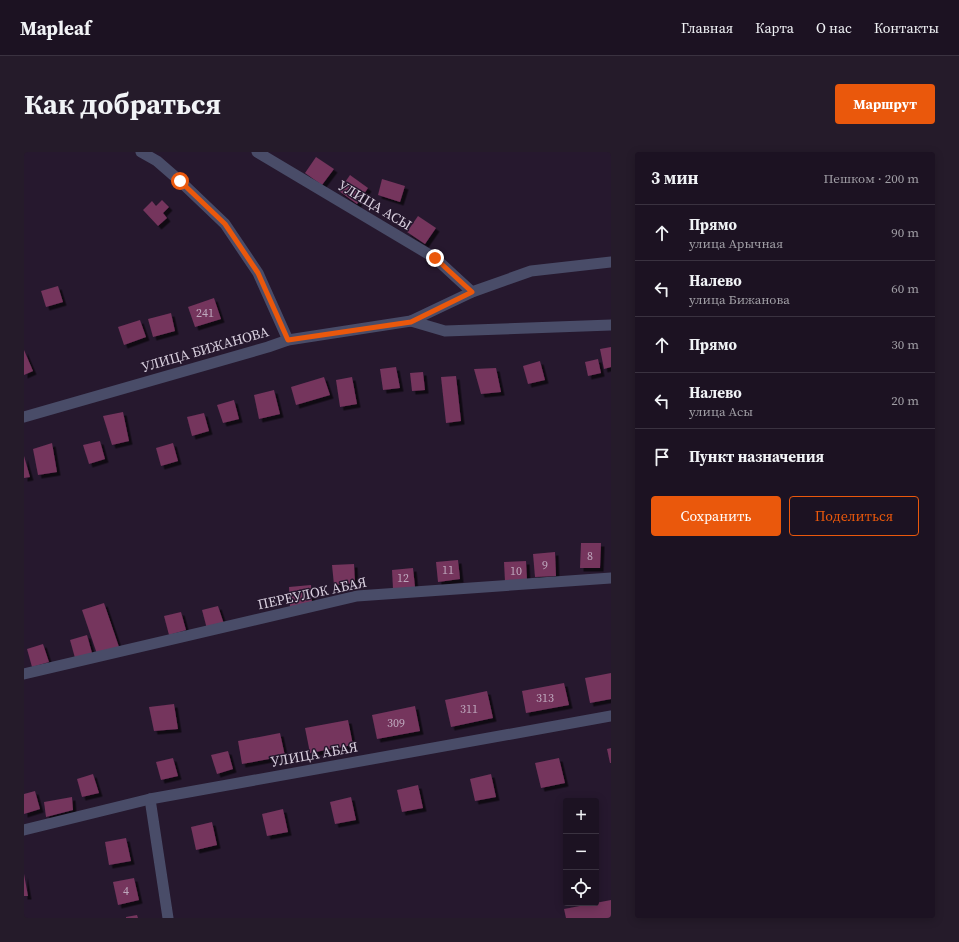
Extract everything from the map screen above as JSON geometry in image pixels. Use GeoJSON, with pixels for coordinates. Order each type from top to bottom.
{"type":"FeatureCollection","features":[{"type":"Feature","properties":{"kind":"street"},"geometry":{"type":"LineString","coordinates":[[141,152],[157,161],[225,224],[258,273],[288,340]]}},
{"type":"Feature","properties":{"kind":"street","name":"УЛИЦА АСЫ"},"geometry":{"type":"LineString","coordinates":[[257,152],[435,258],[472,292]]}},
{"type":"Feature","properties":{"kind":"street"},"geometry":{"type":"LineString","coordinates":[[411,322],[472,292],[531,271],[611,262]]}},
{"type":"Feature","properties":{"kind":"street","name":"УЛИЦА БИЖАНОВА"},"geometry":{"type":"LineString","coordinates":[[24,417],[288,340],[411,322],[445,331],[611,325]]}},
{"type":"Feature","properties":{"kind":"street","name":"ПЕРЕУЛОК АБАЯ"},"geometry":{"type":"LineString","coordinates":[[24,674],[357,596],[611,578]]}},
{"type":"Feature","properties":{"kind":"street","name":"УЛИЦА АБАЯ"},"geometry":{"type":"LineString","coordinates":[[24,830],[150,799],[611,716]]}},
{"type":"Feature","properties":{"kind":"street"},"geometry":{"type":"LineString","coordinates":[[150,799],[168,918]]}},
{"type":"Feature","properties":{"kind":"building"},"geometry":{"type":"Polygon","coordinates":[[[316,157],[334,169],[322,185],[305,173],[316,157]]]}},
{"type":"Feature","properties":{"kind":"building"},"geometry":{"type":"Polygon","coordinates":[[[350,175],[368,188],[357,204],[339,191],[350,175]]]}},
{"type":"Feature","properties":{"kind":"building"},"geometry":{"type":"Polygon","coordinates":[[[382,179],[405,186],[400,202],[378,195],[382,179]]]}},
{"type":"Feature","properties":{"kind":"building"},"geometry":{"type":"Polygon","coordinates":[[[162,200],[169,207],[163,213],[167,218],[158,226],[143,210],[152,201],[156,206],[162,200]]]}},
{"type":"Feature","properties":{"kind":"building"},"geometry":{"type":"Polygon","coordinates":[[[418,216],[436,228],[425,244],[407,232],[418,216]]]}},
{"type":"Feature","properties":{"kind":"building"},"geometry":{"type":"Polygon","coordinates":[[[58,286],[63,302],[46,307],[41,291],[58,286]]]}},
{"type":"Feature","properties":{"kind":"building"},"geometry":{"type":"Polygon","coordinates":[[[214,298],[221,319],[195,327],[188,307],[214,298]]]}},
{"type":"Feature","properties":{"kind":"building"},"geometry":{"type":"Polygon","coordinates":[[[171,313],[175,331],[153,337],[148,319],[171,313]]]}},
{"type":"Feature","properties":{"kind":"building"},"geometry":{"type":"Polygon","coordinates":[[[140,320],[146,337],[124,345],[118,327],[140,320]]]}},
{"type":"Feature","properties":{"kind":"building"},"geometry":{"type":"Polygon","coordinates":[[[611,347],[611,367],[604,369],[600,349],[611,347]]]}},
{"type":"Feature","properties":{"kind":"building"},"geometry":{"type":"Polygon","coordinates":[[[24,350],[33,371],[24,375],[24,350]]]}},
{"type":"Feature","properties":{"kind":"building"},"geometry":{"type":"Polygon","coordinates":[[[598,359],[601,373],[588,376],[585,362],[598,359]]]}},
{"type":"Feature","properties":{"kind":"building"},"geometry":{"type":"Polygon","coordinates":[[[540,361],[545,380],[528,384],[523,366],[540,361]]]}},
{"type":"Feature","properties":{"kind":"building"},"geometry":{"type":"Polygon","coordinates":[[[396,367],[400,388],[383,390],[380,369],[396,367]]]}},
{"type":"Feature","properties":{"kind":"building"},"geometry":{"type":"Polygon","coordinates":[[[496,368],[501,392],[481,394],[474,369],[496,368]]]}},
{"type":"Feature","properties":{"kind":"building"},"geometry":{"type":"Polygon","coordinates":[[[423,372],[425,390],[412,391],[410,373],[423,372]]]}},
{"type":"Feature","properties":{"kind":"building"},"geometry":{"type":"Polygon","coordinates":[[[456,376],[461,421],[446,423],[441,377],[456,376]]]}},
{"type":"Feature","properties":{"kind":"building"},"geometry":{"type":"Polygon","coordinates":[[[324,377],[330,395],[296,405],[291,387],[324,377]]]}},
{"type":"Feature","properties":{"kind":"building"},"geometry":{"type":"Polygon","coordinates":[[[352,377],[357,404],[340,407],[336,380],[352,377]]]}},
{"type":"Feature","properties":{"kind":"building"},"geometry":{"type":"Polygon","coordinates":[[[274,390],[280,414],[259,419],[254,395],[274,390]]]}},
{"type":"Feature","properties":{"kind":"building"},"geometry":{"type":"Polygon","coordinates":[[[234,400],[239,419],[223,423],[217,405],[234,400]]]}},
{"type":"Feature","properties":{"kind":"building"},"geometry":{"type":"Polygon","coordinates":[[[123,412],[129,441],[112,445],[103,416],[123,412]]]}},
{"type":"Feature","properties":{"kind":"building"},"geometry":{"type":"Polygon","coordinates":[[[204,413],[209,431],[192,436],[187,417],[204,413]]]}},
{"type":"Feature","properties":{"kind":"building"},"geometry":{"type":"Polygon","coordinates":[[[100,441],[105,459],[89,464],[83,445],[100,441]]]}},
{"type":"Feature","properties":{"kind":"building"},"geometry":{"type":"Polygon","coordinates":[[[52,443],[57,472],[38,475],[33,449],[52,443]]]}},
{"type":"Feature","properties":{"kind":"building"},"geometry":{"type":"Polygon","coordinates":[[[173,443],[178,461],[161,466],[156,448],[173,443]]]}},
{"type":"Feature","properties":{"kind":"building"},"geometry":{"type":"Polygon","coordinates":[[[24,456],[30,477],[24,478],[24,456]]]}},
{"type":"Feature","properties":{"kind":"building"},"geometry":{"type":"Polygon","coordinates":[[[581,543],[601,543],[600,568],[580,568],[581,543]]]}},
{"type":"Feature","properties":{"kind":"building"},"geometry":{"type":"Polygon","coordinates":[[[555,552],[556,576],[535,577],[533,554],[555,552]]]}},
{"type":"Feature","properties":{"kind":"building"},"geometry":{"type":"Polygon","coordinates":[[[458,560],[460,579],[438,582],[436,562],[458,560]]]}},
{"type":"Feature","properties":{"kind":"building"},"geometry":{"type":"Polygon","coordinates":[[[526,561],[527,580],[505,582],[504,562],[526,561]]]}},
{"type":"Feature","properties":{"kind":"building"},"geometry":{"type":"Polygon","coordinates":[[[354,564],[355,583],[334,585],[332,565],[354,564]]]}},
{"type":"Feature","properties":{"kind":"building"},"geometry":{"type":"Polygon","coordinates":[[[413,568],[415,587],[393,589],[392,570],[413,568]]]}},
{"type":"Feature","properties":{"kind":"building"},"geometry":{"type":"Polygon","coordinates":[[[311,585],[312,605],[290,607],[289,587],[311,585]]]}},
{"type":"Feature","properties":{"kind":"building"},"geometry":{"type":"Polygon","coordinates":[[[104,603],[119,647],[97,654],[82,610],[104,603]]]}},
{"type":"Feature","properties":{"kind":"building"},"geometry":{"type":"Polygon","coordinates":[[[218,606],[224,624],[207,629],[202,610],[218,606]]]}},
{"type":"Feature","properties":{"kind":"building"},"geometry":{"type":"Polygon","coordinates":[[[181,612],[186,630],[169,635],[164,616],[181,612]]]}},
{"type":"Feature","properties":{"kind":"building"},"geometry":{"type":"Polygon","coordinates":[[[87,635],[92,653],[75,658],[70,640],[87,635]]]}},
{"type":"Feature","properties":{"kind":"building"},"geometry":{"type":"Polygon","coordinates":[[[43,644],[49,662],[32,667],[27,649],[43,644]]]}},
{"type":"Feature","properties":{"kind":"building"},"geometry":{"type":"Polygon","coordinates":[[[611,673],[611,699],[590,703],[585,678],[611,673]]]}},
{"type":"Feature","properties":{"kind":"building"},"geometry":{"type":"Polygon","coordinates":[[[564,683],[569,705],[526,713],[522,691],[564,683]]]}},
{"type":"Feature","properties":{"kind":"building"},"geometry":{"type":"Polygon","coordinates":[[[487,691],[493,718],[451,727],[445,700],[487,691]]]}},
{"type":"Feature","properties":{"kind":"building"},"geometry":{"type":"Polygon","coordinates":[[[174,704],[178,729],[154,731],[149,707],[174,704]]]}},
{"type":"Feature","properties":{"kind":"building"},"geometry":{"type":"Polygon","coordinates":[[[415,706],[420,731],[377,739],[372,715],[415,706]]]}},
{"type":"Feature","properties":{"kind":"building"},"geometry":{"type":"Polygon","coordinates":[[[348,720],[353,745],[310,753],[305,728],[348,720]]]}},
{"type":"Feature","properties":{"kind":"building"},"geometry":{"type":"Polygon","coordinates":[[[280,733],[285,756],[242,764],[238,741],[280,733]]]}},
{"type":"Feature","properties":{"kind":"building"},"geometry":{"type":"Polygon","coordinates":[[[611,748],[611,763],[610,763],[607,749],[611,748]]]}},
{"type":"Feature","properties":{"kind":"building"},"geometry":{"type":"Polygon","coordinates":[[[228,751],[233,769],[217,774],[211,755],[228,751]]]}},
{"type":"Feature","properties":{"kind":"building"},"geometry":{"type":"Polygon","coordinates":[[[173,758],[178,776],[161,780],[156,762],[173,758]]]}},
{"type":"Feature","properties":{"kind":"building"},"geometry":{"type":"Polygon","coordinates":[[[559,758],[565,783],[541,788],[535,763],[559,758]]]}},
{"type":"Feature","properties":{"kind":"building"},"geometry":{"type":"Polygon","coordinates":[[[93,774],[99,793],[82,797],[77,779],[93,774]]]}},
{"type":"Feature","properties":{"kind":"building"},"geometry":{"type":"Polygon","coordinates":[[[491,774],[496,797],[475,801],[470,779],[491,774]]]}},
{"type":"Feature","properties":{"kind":"building"},"geometry":{"type":"Polygon","coordinates":[[[418,785],[423,808],[402,812],[397,790],[418,785]]]}},
{"type":"Feature","properties":{"kind":"building"},"geometry":{"type":"Polygon","coordinates":[[[35,791],[40,809],[24,814],[24,794],[35,791]]]}},
{"type":"Feature","properties":{"kind":"building"},"geometry":{"type":"Polygon","coordinates":[[[72,797],[73,810],[46,817],[44,802],[72,797]]]}},
{"type":"Feature","properties":{"kind":"building"},"geometry":{"type":"Polygon","coordinates":[[[351,797],[356,820],[335,824],[330,802],[351,797]]]}},
{"type":"Feature","properties":{"kind":"building"},"geometry":{"type":"Polygon","coordinates":[[[283,809],[288,832],[267,836],[262,814],[283,809]]]}},
{"type":"Feature","properties":{"kind":"building"},"geometry":{"type":"Polygon","coordinates":[[[212,822],[217,845],[196,850],[191,827],[212,822]]]}},
{"type":"Feature","properties":{"kind":"building"},"geometry":{"type":"Polygon","coordinates":[[[126,838],[131,861],[109,865],[105,842],[126,838]]]}},
{"type":"Feature","properties":{"kind":"building"},"geometry":{"type":"Polygon","coordinates":[[[24,874],[28,896],[24,896],[24,874]]]}},
{"type":"Feature","properties":{"kind":"building"},"geometry":{"type":"Polygon","coordinates":[[[134,878],[139,900],[118,905],[113,882],[134,878]]]}},
{"type":"Feature","properties":{"kind":"building"},"geometry":{"type":"Polygon","coordinates":[[[611,900],[611,918],[566,918],[564,909],[580,906],[599,906],[599,902],[611,900]]]}},
{"type":"Feature","properties":{"kind":"building"},"geometry":{"type":"Polygon","coordinates":[[[137,915],[138,918],[126,918],[126,917],[137,915]]]}},
{"type":"Feature","properties":{"kind":"route"},"geometry":{"type":"LineString","coordinates":[[180,181],[225,224],[258,273],[288,340],[411,322],[472,292],[435,258]]}}]}
